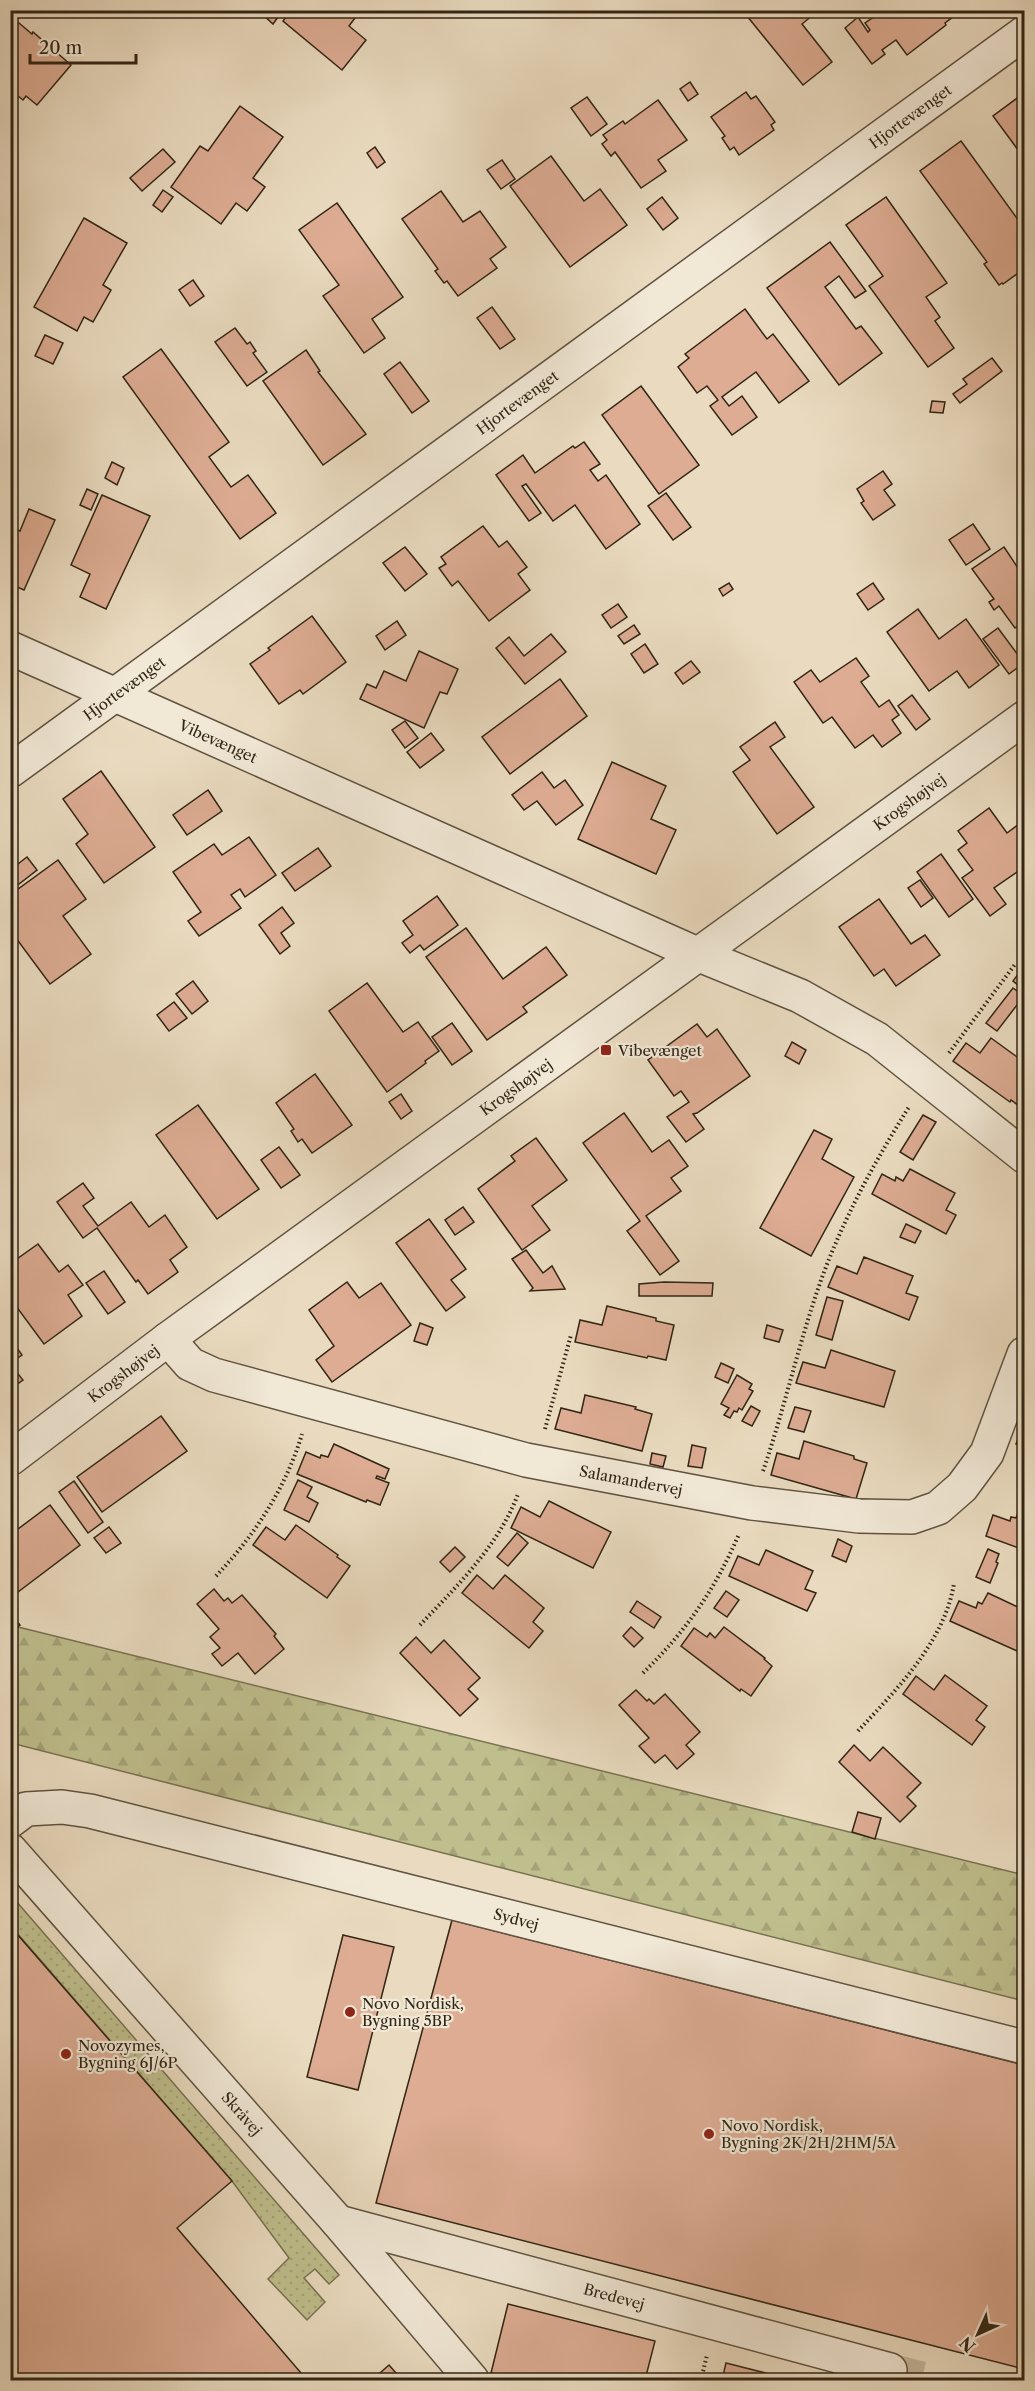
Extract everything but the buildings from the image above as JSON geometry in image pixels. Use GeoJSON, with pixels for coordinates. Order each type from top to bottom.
{"type":"FeatureCollection","features":[{"type":"Feature","properties":{"kind":"street","name":"Hjortevænget"},"geometry":{"type":"LineString","coordinates":[[10,771],[1024,33]]}},
{"type":"Feature","properties":{"kind":"street","name":"Vibevænget"},"geometry":{"type":"LineString","coordinates":[[10,648],[697,954],[800,996],[878,1040],[1024,1156]]}},
{"type":"Feature","properties":{"kind":"street","name":"Krogshøjvej"},"geometry":{"type":"LineString","coordinates":[[10,1459],[168,1339],[1024,718]]}},
{"type":"Feature","properties":{"kind":"street","name":"Salamandervej"},"geometry":{"type":"LineString","coordinates":[[168,1339],[190,1364],[214,1375],[529,1461],[752,1503],[859,1516],[912,1517],[938,1508],[962,1487],[987,1453],[1024,1354]]}},
{"type":"Feature","properties":{"kind":"street","name":"Sydvej"},"geometry":{"type":"LineString","coordinates":[[10,1821],[26,1809],[62,1808],[90,1811],[1024,2047]]}},
{"type":"Feature","properties":{"kind":"street","name":"Skråvej"},"geometry":{"type":"LineString","coordinates":[[10,1850],[338,2222],[472,2380]]}},
{"type":"Feature","properties":{"kind":"street","name":"Bredevej"},"geometry":{"type":"LineString","coordinates":[[338,2222],[846,2370],[890,2370]]}},
{"type":"Feature","properties":{"kind":"path"},"geometry":{"type":"LineString","coordinates":[[643,1673],[667,1650],[692,1620],[718,1577],[752,1503],[813,1303],[836,1241],[888,1140],[927,1079],[1016,963]]}},
{"type":"Feature","properties":{"kind":"path"},"geometry":{"type":"LineString","coordinates":[[420,1625],[470,1572],[513,1508],[529,1461],[545,1431],[571,1335]]}},
{"type":"Feature","properties":{"kind":"path"},"geometry":{"type":"LineString","coordinates":[[216,1576],[237,1554],[280,1490],[297,1450],[311,1401]]}},
{"type":"Feature","properties":{"kind":"path"},"geometry":{"type":"LineString","coordinates":[[858,1731],[912,1669],[929,1644],[951,1604],[954,1583]]}},
{"type":"Feature","properties":{"kind":"green space"},"geometry":{"type":"Polygon","coordinates":[[[10,1625],[1024,1875],[1024,2001],[11,1743],[10,1625]]]}},
{"type":"Feature","properties":{"kind":"green space"},"geometry":{"type":"Polygon","coordinates":[[[10,1894],[339,2275],[329,2284],[315,2269],[304,2278],[325,2302],[307,2320],[268,2279],[289,2258],[232,2181],[11,1926],[10,1894]]]}},
{"type":"Feature","properties":{"kind":"tunnel"},"geometry":{"type":"LineString","coordinates":[[890,2370],[930,2380]]}},
{"type":"Feature","properties":{"kind":"place","name":"Vibevænget"},"geometry":{"type":"Point","coordinates":[606,1050]}},
{"type":"Feature","properties":{"kind":"place","name":"Novo Nordisk, Bygning 5BP"},"geometry":{"type":"Point","coordinates":[350,2012]}},
{"type":"Feature","properties":{"kind":"place","name":"Novozymes, Bygning 6J/6P"},"geometry":{"type":"Point","coordinates":[66,2054]}},
{"type":"Feature","properties":{"kind":"place","name":"Novo Nordisk, Bygning 2K/2H/2HM/5A"},"geometry":{"type":"Point","coordinates":[709,2134]}}]}
